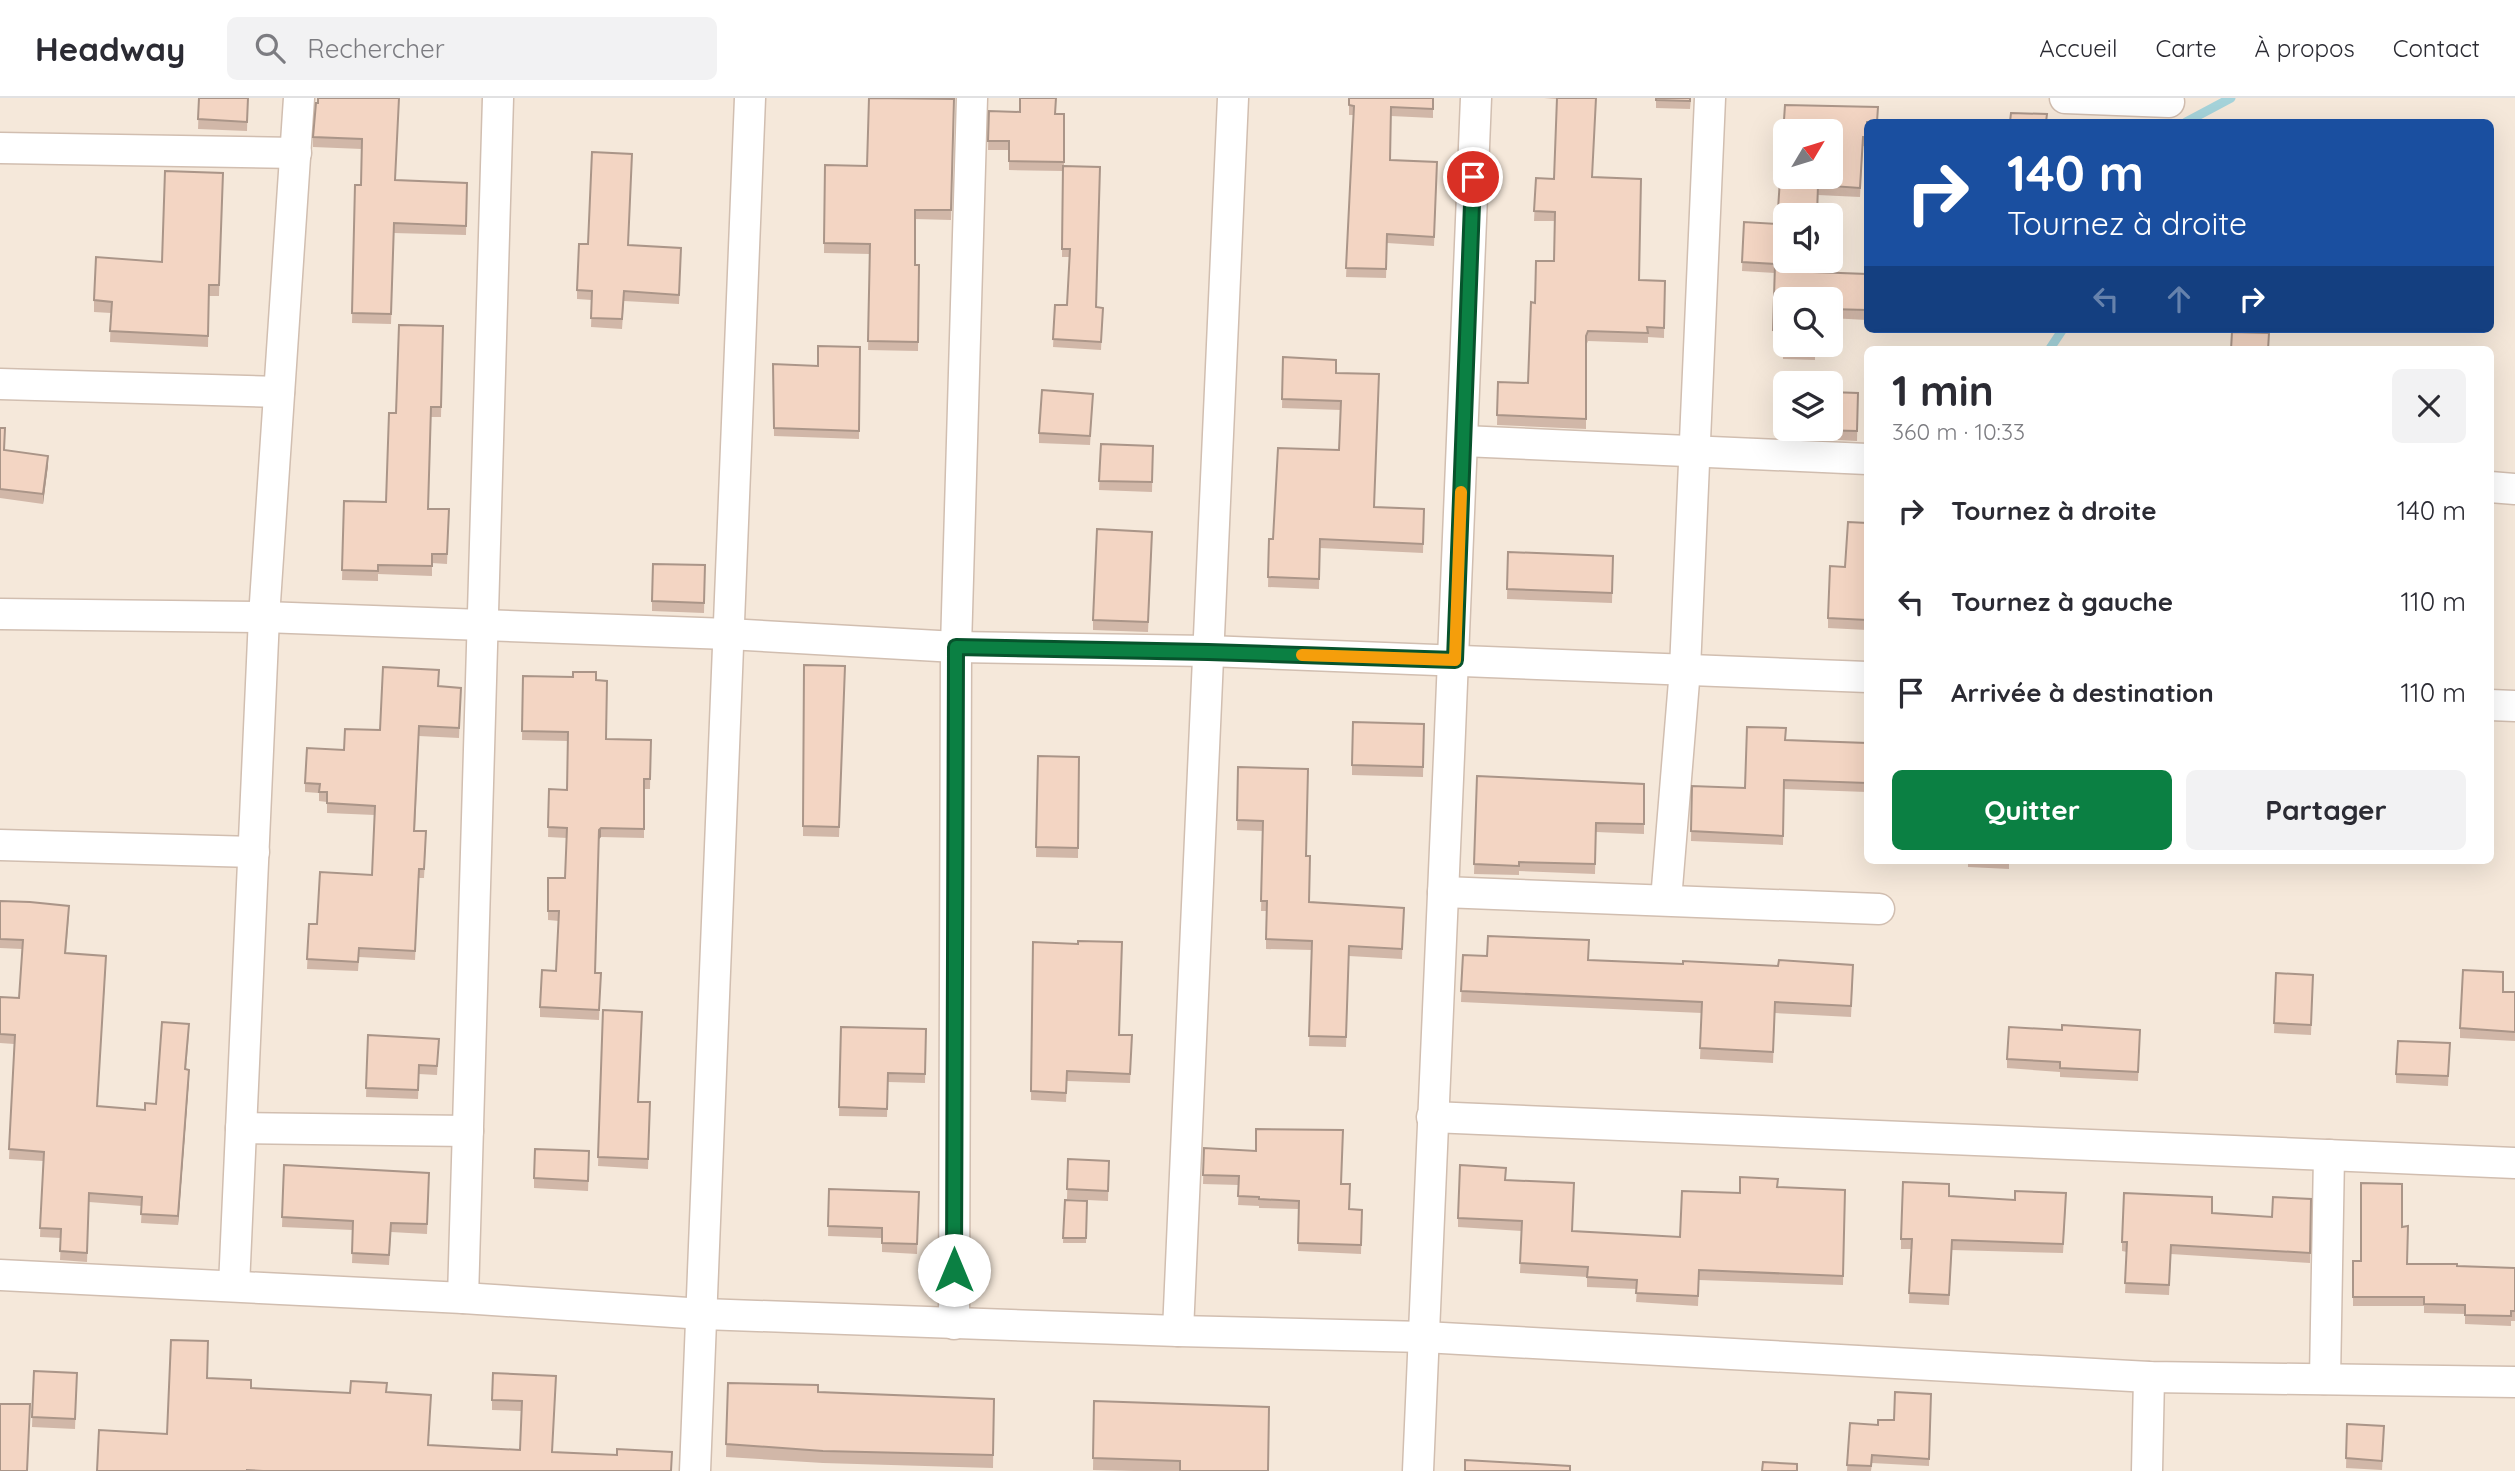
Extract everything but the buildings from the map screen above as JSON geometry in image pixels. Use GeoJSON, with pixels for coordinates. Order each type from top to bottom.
{"type":"FeatureCollection","features":[{"type":"Feature","properties":{"kind":"street"},"geometry":{"type":"LineString","coordinates":[[234,1286],[264,617],[299,98]]}},
{"type":"Feature","properties":{"kind":"street"},"geometry":{"type":"LineString","coordinates":[[463,1298],[498,98]]}},
{"type":"Feature","properties":{"kind":"street"},"geometry":{"type":"LineString","coordinates":[[695,1471],[750,98]]}},
{"type":"Feature","properties":{"kind":"street"},"geometry":{"type":"LineString","coordinates":[[954,1324],[956,647],[972,98]]}},
{"type":"Feature","properties":{"kind":"street"},"geometry":{"type":"LineString","coordinates":[[1178,1331],[1233,98]]}},
{"type":"Feature","properties":{"kind":"street"},"geometry":{"type":"LineString","coordinates":[[1418,1471],[1432,1117],[1455,660],[1476,98]]}},
{"type":"Feature","properties":{"kind":"street"},"geometry":{"type":"LineString","coordinates":[[1666,900],[1685,669],[1710,98]]}},
{"type":"Feature","properties":{"kind":"street"},"geometry":{"type":"LineString","coordinates":[[2065,98],[2169,102]]}},
{"type":"Feature","properties":{"kind":"street"},"geometry":{"type":"LineString","coordinates":[[0,148],[296,153]]}},
{"type":"Feature","properties":{"kind":"street"},"geometry":{"type":"LineString","coordinates":[[0,384],[279,392]]}},
{"type":"Feature","properties":{"kind":"street"},"geometry":{"type":"LineString","coordinates":[[1463,441],[1864,459]]}},
{"type":"Feature","properties":{"kind":"street"},"geometry":{"type":"LineString","coordinates":[[2494,487],[2515,489]]}},
{"type":"Feature","properties":{"kind":"street"},"geometry":{"type":"LineString","coordinates":[[0,614],[264,617],[728,634],[956,647],[1455,660],[1864,677]]}},
{"type":"Feature","properties":{"kind":"street"},"geometry":{"type":"LineString","coordinates":[[2494,705],[2515,706]]}},
{"type":"Feature","properties":{"kind":"street"},"geometry":{"type":"LineString","coordinates":[[0,845],[254,852]]}},
{"type":"Feature","properties":{"kind":"street"},"geometry":{"type":"LineString","coordinates":[[1443,892],[1879,909]]}},
{"type":"Feature","properties":{"kind":"street"},"geometry":{"type":"LineString","coordinates":[[1432,1117],[2515,1163]]}},
{"type":"Feature","properties":{"kind":"street"},"geometry":{"type":"LineString","coordinates":[[241,1128],[468,1131]]}},
{"type":"Feature","properties":{"kind":"street"},"geometry":{"type":"LineString","coordinates":[[2325,1379],[2329,1155]]}},
{"type":"Feature","properties":{"kind":"street"},"geometry":{"type":"LineString","coordinates":[[0,1275],[463,1298],[703,1314],[1423,1337],[2149,1377],[2515,1382]]}},
{"type":"Feature","properties":{"kind":"street"},"geometry":{"type":"LineString","coordinates":[[2147,1471],[2149,1377]]}},
{"type":"Feature","properties":{"kind":"shaded area"},"geometry":{"type":"Polygon","coordinates":[[[0,98],[2515,98],[2515,1471],[0,1471],[0,98]]]}},
{"type":"Feature","properties":{"kind":"waterway"},"geometry":{"type":"LineString","coordinates":[[2192,119],[2231,98]]}},
{"type":"Feature","properties":{"kind":"waterway"},"geometry":{"type":"LineString","coordinates":[[2052,346],[2060,333]]}},
{"type":"Feature","properties":{"kind":"slow traffic"},"geometry":{"type":"LineString","coordinates":[[1302,655],[1455,660],[1461,492]]}},
{"type":"Feature","properties":{"kind":"route"},"geometry":{"type":"LineString","coordinates":[[954,1270],[956,647],[1455,660],[1473,177]]}}]}
